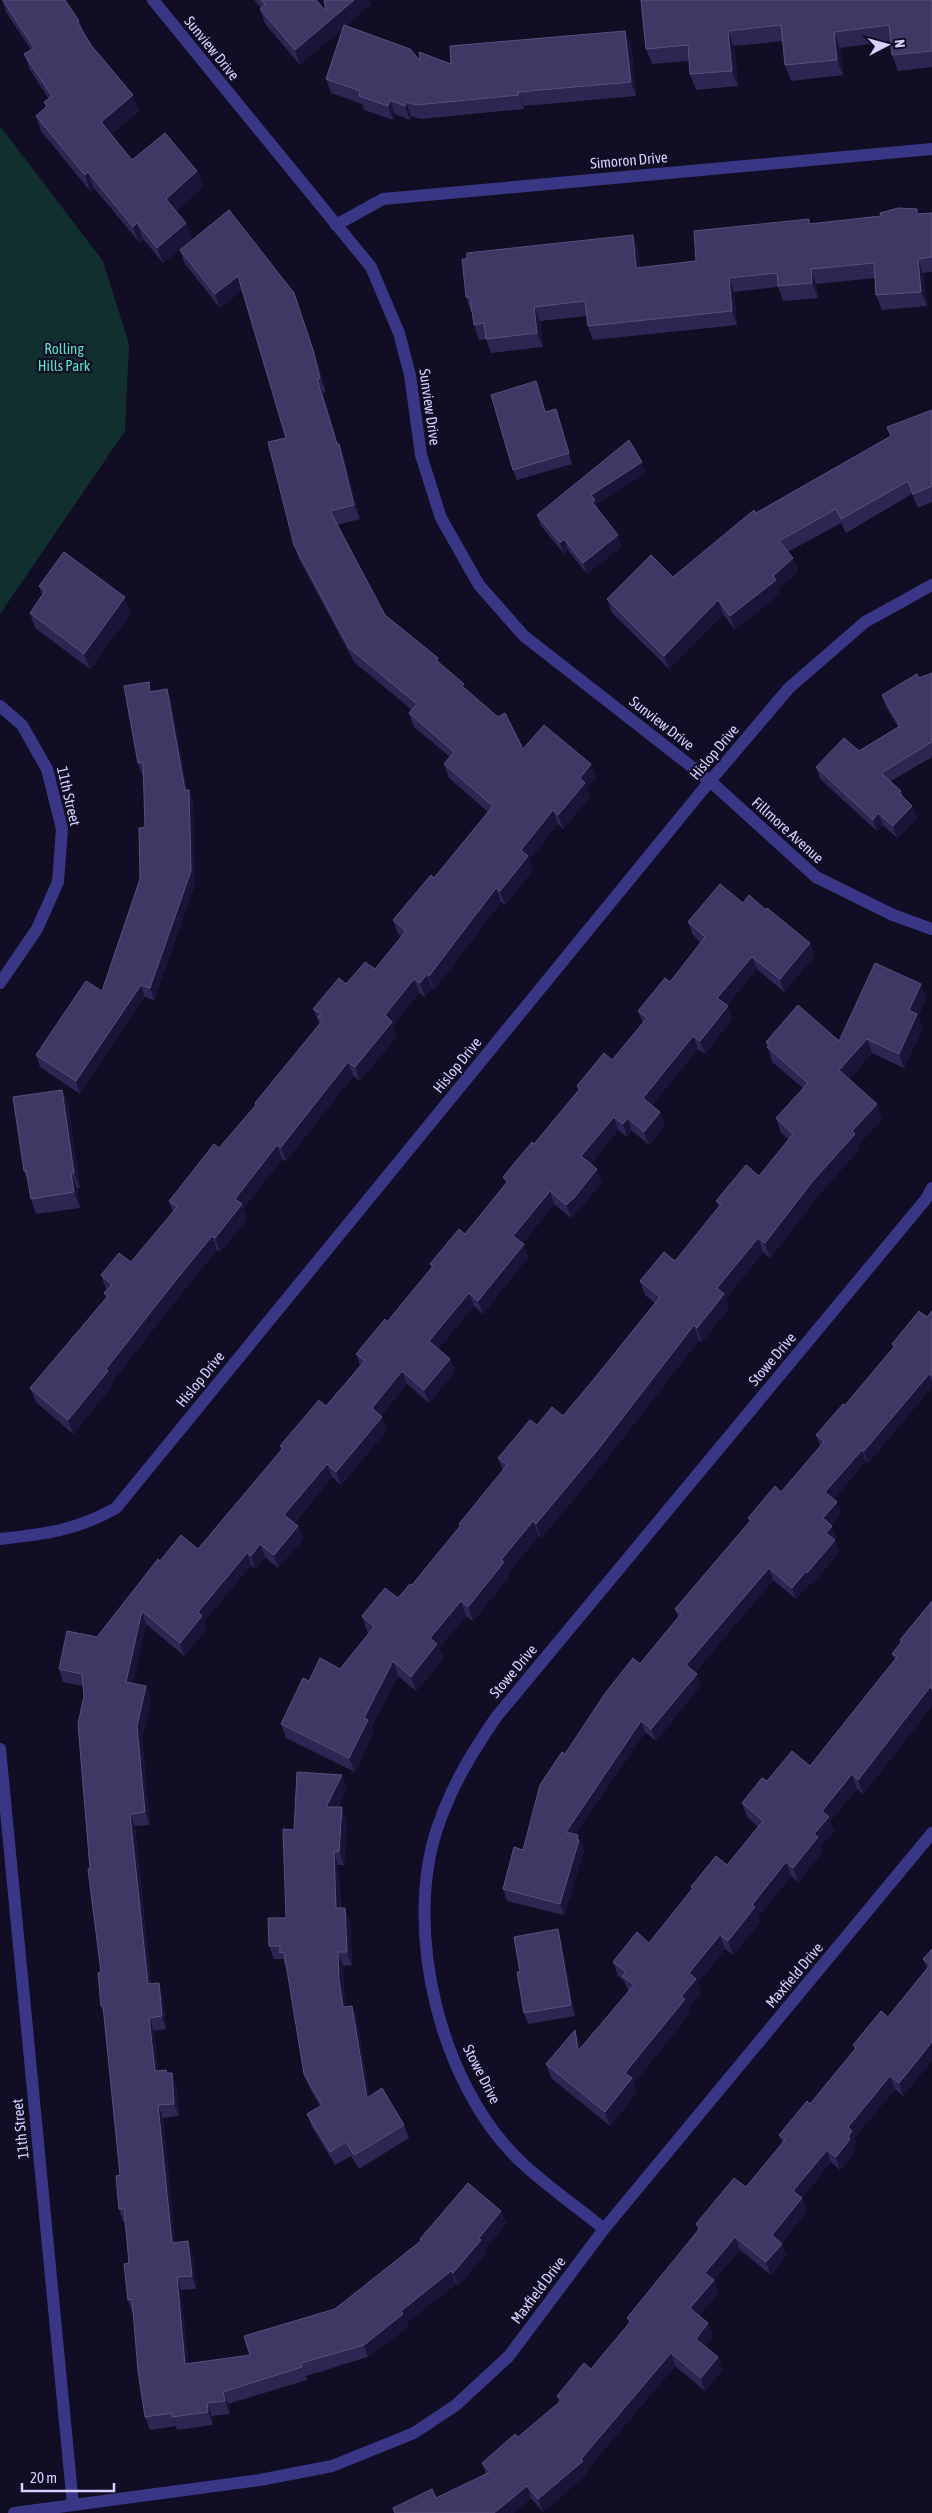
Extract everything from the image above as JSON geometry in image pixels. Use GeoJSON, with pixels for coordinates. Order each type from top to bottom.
{"type":"FeatureCollection","features":[{"type":"Feature","properties":{"kind":"street","name":"Sunview Drive"},"geometry":{"type":"LineString","coordinates":[[153,0],[371,267],[399,334],[410,375],[421,455],[441,518],[479,585],[524,636],[710,781]]}},
{"type":"Feature","properties":{"kind":"street","name":"Simoron Drive"},"geometry":{"type":"LineString","coordinates":[[336,225],[383,198],[932,149]]}},
{"type":"Feature","properties":{"kind":"street","name":"Hislop Drive"},"geometry":{"type":"LineString","coordinates":[[0,1540],[55,1532],[82,1525],[116,1508],[710,781],[796,682],[865,622],[932,585]]}},
{"type":"Feature","properties":{"kind":"street","name":"11th Street"},"geometry":{"type":"LineString","coordinates":[[0,706],[22,725],[47,769],[62,829],[58,882],[37,929],[0,983]]}},
{"type":"Feature","properties":{"kind":"street","name":"Fillmore Avenue"},"geometry":{"type":"LineString","coordinates":[[710,781],[816,877],[893,915],[932,929]]}},
{"type":"Feature","properties":{"kind":"street","name":"Stowe Drive"},"geometry":{"type":"LineString","coordinates":[[604,2229],[518,2160],[489,2123],[456,2065],[435,2002],[427,1964],[424,1916],[428,1873],[436,1831],[449,1797],[468,1758],[497,1716],[926,1199],[932,1188]]}},
{"type":"Feature","properties":{"kind":"street","name":"11th Street"},"geometry":{"type":"LineString","coordinates":[[0,1749],[73,2505]]}},
{"type":"Feature","properties":{"kind":"street","name":"Maxfield Drive"},"geometry":{"type":"LineString","coordinates":[[14,2513],[260,2480],[332,2466],[414,2433],[456,2405],[509,2356],[604,2229],[932,1833]]}},
{"type":"Feature","properties":{"kind":"green space","name":"Rolling Hills Park"},"geometry":{"type":"Polygon","coordinates":[[[0,126],[103,261],[129,344],[125,431],[0,614],[0,126]]]}},
{"type":"Feature","properties":{"kind":"building"},"geometry":{"type":"Polygon","coordinates":[[[3,0],[65,0],[79,21],[77,22],[91,45],[133,95],[101,122],[132,160],[165,133],[197,171],[166,199],[186,223],[157,248],[137,223],[133,227],[88,172],[85,175],[36,116],[47,106],[44,102],[52,96],[24,54],[34,48],[3,0]]]}},
{"type":"Feature","properties":{"kind":"building"},"geometry":{"type":"Polygon","coordinates":[[[261,0],[316,0],[326,11],[324,0],[354,0],[295,50],[260,9],[265,4],[261,0]]]}},
{"type":"Feature","properties":{"kind":"building"},"geometry":{"type":"Polygon","coordinates":[[[641,0],[932,0],[932,51],[892,55],[889,25],[834,32],[837,60],[785,65],[781,25],[728,31],[732,71],[690,74],[688,45],[646,49],[641,0]]]}},
{"type":"Feature","properties":{"kind":"building"},"geometry":{"type":"Polygon","coordinates":[[[344,25],[410,49],[420,61],[419,52],[451,64],[450,46],[625,31],[631,82],[518,92],[519,95],[416,105],[406,102],[405,106],[390,100],[388,106],[359,96],[360,91],[326,79],[344,25]]]}},
{"type":"Feature","properties":{"kind":"building"},"geometry":{"type":"Polygon","coordinates":[[[898,208],[917,209],[917,214],[932,213],[932,257],[918,259],[921,292],[876,295],[874,263],[811,269],[812,283],[778,286],[777,273],[729,278],[732,311],[588,326],[585,301],[534,307],[537,333],[486,339],[484,323],[474,325],[470,297],[466,297],[462,259],[467,259],[467,253],[633,235],[636,268],[696,261],[694,231],[809,219],[809,224],[881,216],[880,213],[898,208]]]}},
{"type":"Feature","properties":{"kind":"building"},"geometry":{"type":"Polygon","coordinates":[[[229,210],[294,293],[313,350],[320,378],[317,379],[337,444],[339,444],[354,505],[330,511],[385,615],[438,658],[436,660],[464,684],[462,686],[498,717],[505,713],[523,749],[544,725],[591,764],[580,778],[585,783],[558,815],[553,810],[521,850],[528,856],[500,891],[496,888],[429,976],[427,974],[420,983],[414,979],[385,1015],[392,1022],[355,1067],[348,1062],[281,1147],[277,1145],[235,1199],[242,1204],[215,1238],[212,1236],[172,1285],[106,1369],[108,1371],[68,1420],[30,1388],[108,1296],[104,1293],[112,1285],[101,1275],[119,1253],[131,1262],[177,1207],[169,1201],[214,1144],[219,1148],[256,1105],[255,1103],[322,1021],[318,1017],[321,1014],[313,1009],[339,978],[346,984],[365,962],[375,969],[406,931],[393,920],[431,875],[434,878],[493,806],[444,764],[454,752],[409,713],[417,704],[349,648],[294,545],[268,442],[286,438],[238,276],[215,294],[180,250],[229,210]]]}},
{"type":"Feature","properties":{"kind":"building"},"geometry":{"type":"Polygon","coordinates":[[[536,381],[545,412],[556,409],[569,453],[513,470],[491,395],[536,381]]]}},
{"type":"Feature","properties":{"kind":"building"},"geometry":{"type":"Polygon","coordinates":[[[932,410],[932,486],[913,494],[908,481],[841,519],[836,509],[779,541],[793,558],[773,576],[776,580],[730,616],[718,600],[664,656],[607,599],[651,555],[673,577],[754,510],[756,513],[891,436],[887,427],[932,410]]]}},
{"type":"Feature","properties":{"kind":"building"},"geometry":{"type":"Polygon","coordinates":[[[629,440],[642,462],[591,495],[595,500],[592,502],[618,535],[583,563],[564,539],[560,543],[537,515],[629,440]]]}},
{"type":"Feature","properties":{"kind":"building"},"geometry":{"type":"Polygon","coordinates":[[[64,552],[125,597],[84,654],[30,613],[45,591],[39,586],[64,552]]]}},
{"type":"Feature","properties":{"kind":"building"},"geometry":{"type":"Polygon","coordinates":[[[932,673],[932,742],[881,773],[901,791],[899,793],[912,806],[893,826],[878,813],[873,820],[816,767],[844,738],[859,751],[900,726],[882,695],[917,674],[919,678],[932,673]]]}},
{"type":"Feature","properties":{"kind":"building"},"geometry":{"type":"Polygon","coordinates":[[[149,682],[150,692],[167,689],[185,790],[189,790],[191,871],[150,988],[141,985],[76,1081],[36,1055],[86,981],[102,991],[140,879],[139,828],[145,827],[143,762],[138,763],[124,686],[149,682]]]}},
{"type":"Feature","properties":{"kind":"building"},"geometry":{"type":"Polygon","coordinates":[[[720,884],[743,903],[749,895],[810,943],[780,979],[752,957],[717,998],[728,1006],[700,1041],[693,1036],[643,1098],[660,1112],[644,1132],[628,1118],[623,1124],[614,1117],[581,1156],[597,1169],[574,1198],[566,1205],[550,1191],[513,1236],[524,1244],[478,1301],[469,1293],[429,1341],[450,1359],[424,1390],[402,1371],[372,1408],[382,1417],[336,1472],[327,1464],[284,1515],[298,1526],[274,1555],[260,1544],[251,1556],[247,1553],[198,1612],[202,1616],[180,1643],[142,1611],[126,1682],[146,1686],[137,1726],[145,1812],[130,1814],[148,1984],[159,1983],[162,2016],[149,2018],[155,2071],[166,2070],[167,2073],[172,2073],[174,2104],[158,2105],[172,2243],[188,2241],[192,2276],[177,2277],[185,2364],[250,2355],[244,2336],[335,2309],[422,2240],[420,2239],[468,2183],[501,2211],[479,2238],[481,2240],[453,2273],[451,2271],[401,2311],[403,2314],[364,2345],[301,2363],[302,2367],[223,2392],[225,2401],[207,2403],[208,2412],[172,2417],[172,2413],[145,2417],[138,2371],[132,2299],[128,2300],[124,2264],[129,2263],[124,2209],[119,2209],[116,2176],[120,2175],[103,2006],[101,2006],[98,1973],[101,1972],[88,1869],[90,1869],[78,1724],[84,1696],[82,1674],[59,1669],[67,1631],[97,1637],[158,1559],[160,1561],[181,1535],[198,1549],[283,1448],[280,1446],[319,1400],[326,1406],[365,1361],[356,1354],[385,1319],[387,1322],[433,1266],[430,1264],[459,1229],[465,1234],[508,1181],[503,1177],[532,1142],[534,1144],[580,1089],[577,1086],[604,1053],[612,1060],[647,1018],[638,1011],[665,978],[670,982],[705,937],[688,922],[720,884]]]}},
{"type":"Feature","properties":{"kind":"building"},"geometry":{"type":"Polygon","coordinates":[[[875,963],[921,984],[909,1010],[917,1014],[899,1054],[867,1039],[839,1070],[877,1104],[852,1131],[855,1134],[812,1182],[765,1243],[758,1238],[717,1288],[724,1294],[697,1328],[694,1325],[600,1447],[536,1524],[533,1521],[501,1560],[504,1562],[468,1607],[461,1601],[430,1638],[437,1644],[411,1677],[393,1661],[364,1718],[368,1720],[349,1758],[281,1724],[303,1678],[309,1681],[320,1658],[340,1669],[374,1627],[362,1616],[385,1588],[398,1598],[410,1584],[412,1585],[507,1465],[498,1458],[530,1420],[537,1425],[552,1407],[563,1416],[594,1379],[660,1297],[640,1281],[664,1252],[675,1261],[721,1204],[716,1201],[746,1165],[759,1176],[793,1134],[776,1118],[808,1083],[767,1047],[769,1045],[766,1042],[798,1005],[839,1041],[875,963]]]}},
{"type":"Feature","properties":{"kind":"building"},"geometry":{"type":"Polygon","coordinates":[[[62,1090],[74,1173],[71,1173],[74,1192],[31,1199],[26,1170],[24,1171],[13,1097],[62,1090]]]}},
{"type":"Feature","properties":{"kind":"building"},"geometry":{"type":"Polygon","coordinates":[[[919,1311],[927,1317],[932,1311],[932,1376],[929,1374],[864,1451],[862,1450],[825,1492],[837,1502],[823,1518],[832,1526],[826,1533],[835,1540],[792,1588],[769,1568],[686,1665],[697,1674],[651,1729],[641,1721],[566,1832],[578,1835],[577,1839],[579,1840],[560,1904],[503,1889],[514,1847],[523,1850],[540,1785],[562,1752],[565,1754],[606,1692],[633,1658],[640,1664],[681,1614],[675,1609],[751,1520],[748,1518],[775,1486],[781,1492],[824,1442],[816,1435],[843,1404],[845,1405],[895,1346],[892,1344],[919,1311]]]}},
{"type":"Feature","properties":{"kind":"building"},"geometry":{"type":"Polygon","coordinates":[[[932,1601],[932,1689],[930,1687],[858,1780],[852,1774],[822,1811],[829,1817],[814,1834],[818,1837],[793,1868],[786,1862],[752,1905],[755,1907],[728,1941],[720,1935],[689,1973],[696,1979],[681,1997],[685,1999],[625,2073],[632,2078],[605,2112],[546,2064],[575,2030],[578,2051],[634,1985],[622,1976],[626,1972],[613,1962],[637,1932],[649,1943],[716,1856],[727,1865],[763,1821],[742,1803],[762,1778],[767,1781],[792,1751],[810,1766],[897,1657],[892,1654],[902,1641],[900,1640],[932,1601]]]}},
{"type":"Feature","properties":{"kind":"building"},"geometry":{"type":"Polygon","coordinates":[[[297,1772],[342,1775],[326,1807],[342,1807],[339,1852],[334,1851],[336,1908],[345,1908],[347,1952],[338,1952],[339,1980],[343,2007],[352,2006],[367,2098],[382,2088],[404,2125],[354,2155],[346,2142],[330,2152],[307,2114],[322,2105],[304,2074],[284,1952],[280,1953],[280,1946],[269,1946],[268,1918],[286,1918],[283,1829],[294,1830],[297,1772]]]}},
{"type":"Feature","properties":{"kind":"building"},"geometry":{"type":"Polygon","coordinates":[[[558,1929],[571,2005],[524,2013],[517,1972],[520,1972],[514,1937],[558,1929]]]}},
{"type":"Feature","properties":{"kind":"building"},"geometry":{"type":"Polygon","coordinates":[[[932,1949],[932,2042],[899,2083],[890,2076],[848,2127],[852,2131],[848,2137],[850,2139],[836,2157],[827,2150],[793,2191],[802,2198],[772,2235],[782,2244],[766,2262],[735,2237],[705,2273],[714,2280],[690,2308],[708,2323],[696,2339],[718,2357],[701,2378],[671,2353],[581,2459],[583,2461],[538,2499],[527,2486],[494,2513],[395,2513],[393,2508],[432,2489],[436,2498],[490,2472],[482,2463],[515,2434],[518,2437],[562,2400],[557,2396],[584,2363],[591,2369],[631,2321],[627,2318],[700,2228],[696,2224],[734,2178],[746,2187],[785,2140],[779,2135],[807,2101],[810,2104],[856,2048],[853,2045],[881,2011],[888,2017],[930,1965],[923,1959],[932,1949]]]}}]}
